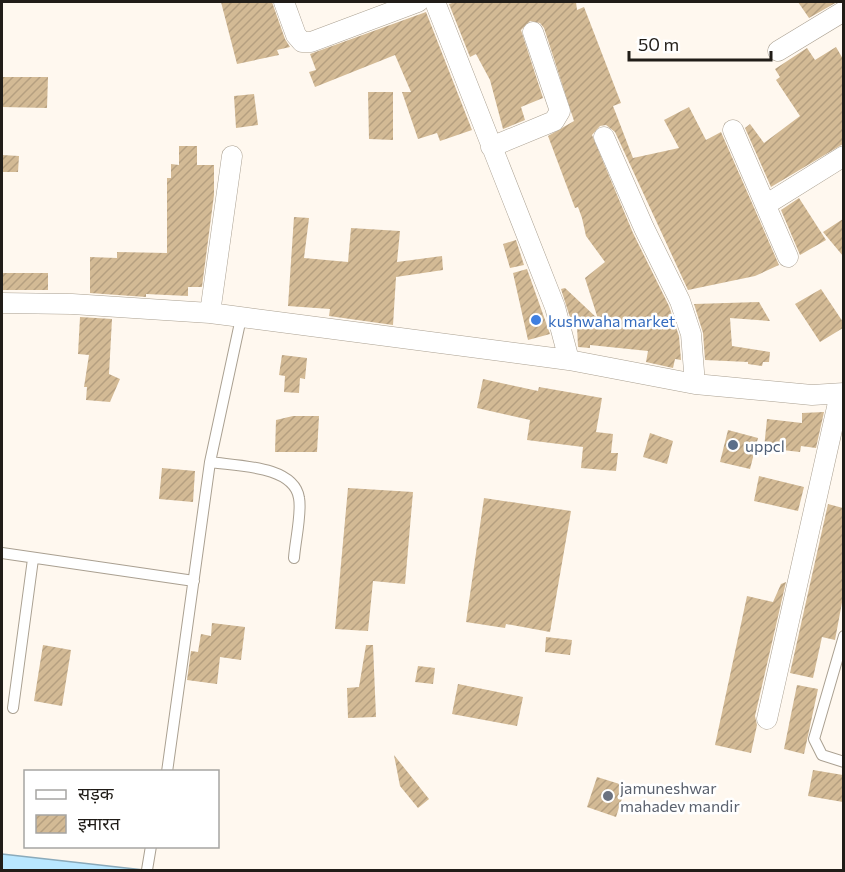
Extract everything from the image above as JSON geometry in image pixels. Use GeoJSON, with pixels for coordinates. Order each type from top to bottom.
{"type":"FeatureCollection","features":[{"type":"Feature","properties":{"kind":"street"},"geometry":{"type":"LineString","coordinates":[[284,2],[296,35],[302,42],[311,42],[418,2]]}},
{"type":"Feature","properties":{"kind":"street"},"geometry":{"type":"LineString","coordinates":[[435,2],[555,307],[569,360]]}},
{"type":"Feature","properties":{"kind":"street"},"geometry":{"type":"LineString","coordinates":[[778,51],[843,11]]}},
{"type":"Feature","properties":{"kind":"street"},"geometry":{"type":"LineString","coordinates":[[491,147],[554,121],[559,116],[560,111],[533,32]]}},
{"type":"Feature","properties":{"kind":"street"},"geometry":{"type":"LineString","coordinates":[[733,130],[788,257]]}},
{"type":"Feature","properties":{"kind":"street"},"geometry":{"type":"LineString","coordinates":[[604,137],[644,228],[680,301],[691,334],[695,384]]}},
{"type":"Feature","properties":{"kind":"street"},"geometry":{"type":"LineString","coordinates":[[210,313],[232,156]]}},
{"type":"Feature","properties":{"kind":"street"},"geometry":{"type":"LineString","coordinates":[[767,204],[843,156]]}},
{"type":"Feature","properties":{"kind":"street"},"geometry":{"type":"LineString","coordinates":[[2,303],[72,304],[210,313],[569,360],[695,384],[812,395],[842,394],[767,719]]}},
{"type":"Feature","properties":{"kind":"lane"},"geometry":{"type":"LineString","coordinates":[[167,770],[210,462],[241,318]]}},
{"type":"Feature","properties":{"kind":"lane"},"geometry":{"type":"LineString","coordinates":[[210,462],[278,472],[292,483],[299,498],[294,558]]}},
{"type":"Feature","properties":{"kind":"lane"},"geometry":{"type":"LineString","coordinates":[[2,553],[194,580]]}},
{"type":"Feature","properties":{"kind":"lane"},"geometry":{"type":"LineString","coordinates":[[13,708],[33,559]]}},
{"type":"Feature","properties":{"kind":"lane"},"geometry":{"type":"LineString","coordinates":[[843,636],[814,739],[822,754],[843,762]]}},
{"type":"Feature","properties":{"kind":"lane"},"geometry":{"type":"LineString","coordinates":[[147,870],[151,848]]}},
{"type":"Feature","properties":{"kind":"water"},"geometry":{"type":"Polygon","coordinates":[[[2,854],[144,870],[2,870],[2,854]]]}},
{"type":"Feature","properties":{"kind":"building"},"geometry":{"type":"Polygon","coordinates":[[[221,2],[272,2],[290,47],[277,50],[279,55],[237,64],[221,2]]]}},
{"type":"Feature","properties":{"kind":"building"},"geometry":{"type":"Polygon","coordinates":[[[455,2],[576,2],[577,10],[584,7],[621,103],[613,106],[633,158],[679,148],[664,120],[689,107],[706,140],[721,132],[779,265],[755,276],[688,290],[615,132],[606,125],[600,126],[592,135],[633,233],[669,306],[679,336],[681,360],[675,359],[673,368],[646,362],[648,351],[590,345],[590,348],[578,347],[577,326],[573,327],[561,289],[565,288],[598,319],[585,278],[605,262],[586,236],[578,207],[575,208],[548,136],[574,121],[544,28],[540,23],[530,21],[521,30],[543,98],[521,107],[525,120],[503,129],[490,80],[476,54],[470,57],[449,4],[455,2]]]}},
{"type":"Feature","properties":{"kind":"building"},"geometry":{"type":"Polygon","coordinates":[[[798,2],[837,2],[809,18],[798,2]]]}},
{"type":"Feature","properties":{"kind":"building"},"geometry":{"type":"Polygon","coordinates":[[[426,12],[472,130],[440,141],[437,133],[418,139],[402,92],[411,92],[395,55],[315,87],[309,72],[316,70],[310,54],[426,12]]]}},
{"type":"Feature","properties":{"kind":"building"},"geometry":{"type":"Polygon","coordinates":[[[836,47],[843,59],[843,144],[771,187],[745,128],[750,124],[764,143],[800,116],[776,80],[780,77],[775,69],[807,48],[815,60],[836,47]]]}},
{"type":"Feature","properties":{"kind":"building"},"geometry":{"type":"Polygon","coordinates":[[[2,77],[48,77],[47,108],[2,107],[2,77]]]}},
{"type":"Feature","properties":{"kind":"building"},"geometry":{"type":"Polygon","coordinates":[[[368,92],[393,92],[393,140],[369,139],[368,92]]]}},
{"type":"Feature","properties":{"kind":"building"},"geometry":{"type":"Polygon","coordinates":[[[254,94],[258,125],[236,128],[234,96],[254,94]]]}},
{"type":"Feature","properties":{"kind":"building"},"geometry":{"type":"Polygon","coordinates":[[[179,146],[197,146],[197,165],[214,165],[214,195],[202,287],[188,287],[188,296],[146,294],[146,297],[90,293],[90,257],[117,258],[117,252],[167,253],[167,178],[171,178],[171,164],[179,165],[179,146]]]}},
{"type":"Feature","properties":{"kind":"building"},"geometry":{"type":"Polygon","coordinates":[[[2,155],[19,156],[18,172],[2,172],[2,155]]]}},
{"type":"Feature","properties":{"kind":"building"},"geometry":{"type":"Polygon","coordinates":[[[799,198],[826,240],[800,255],[781,210],[799,198]]]}},
{"type":"Feature","properties":{"kind":"building"},"geometry":{"type":"Polygon","coordinates":[[[294,217],[309,218],[304,258],[348,262],[351,228],[400,231],[397,262],[442,256],[443,270],[396,277],[393,325],[329,316],[330,309],[288,306],[294,217]]]}},
{"type":"Feature","properties":{"kind":"building"},"geometry":{"type":"Polygon","coordinates":[[[843,219],[843,256],[823,232],[843,219]]]}},
{"type":"Feature","properties":{"kind":"building"},"geometry":{"type":"Polygon","coordinates":[[[516,240],[524,265],[510,268],[503,244],[516,240]]]}},
{"type":"Feature","properties":{"kind":"building"},"geometry":{"type":"Polygon","coordinates":[[[527,269],[550,334],[528,340],[513,273],[527,269]]]}},
{"type":"Feature","properties":{"kind":"building"},"geometry":{"type":"Polygon","coordinates":[[[2,273],[48,273],[48,290],[2,290],[2,273]]]}},
{"type":"Feature","properties":{"kind":"building"},"geometry":{"type":"Polygon","coordinates":[[[821,289],[843,322],[843,328],[820,342],[795,304],[821,289]]]}},
{"type":"Feature","properties":{"kind":"building"},"geometry":{"type":"Polygon","coordinates":[[[759,302],[770,321],[730,318],[732,346],[770,352],[769,362],[763,362],[762,366],[748,364],[748,362],[705,360],[703,333],[694,304],[759,302]]]}},
{"type":"Feature","properties":{"kind":"building"},"geometry":{"type":"Polygon","coordinates":[[[80,317],[112,319],[109,374],[120,379],[110,402],[86,400],[87,387],[84,387],[89,355],[78,354],[80,317]]]}},
{"type":"Feature","properties":{"kind":"building"},"geometry":{"type":"Polygon","coordinates":[[[282,355],[307,358],[305,379],[300,378],[299,393],[284,392],[285,376],[279,375],[282,355]]]}},
{"type":"Feature","properties":{"kind":"building"},"geometry":{"type":"Polygon","coordinates":[[[483,379],[538,391],[539,387],[602,398],[596,432],[613,434],[611,453],[618,453],[616,471],[581,468],[583,447],[527,440],[530,420],[477,408],[483,379]]]}},
{"type":"Feature","properties":{"kind":"building"},"geometry":{"type":"Polygon","coordinates":[[[824,412],[816,448],[801,446],[800,452],[764,448],[767,419],[802,423],[802,413],[824,412]]]}},
{"type":"Feature","properties":{"kind":"building"},"geometry":{"type":"Polygon","coordinates":[[[293,416],[319,416],[317,452],[275,452],[276,420],[293,416]]]}},
{"type":"Feature","properties":{"kind":"building"},"geometry":{"type":"Polygon","coordinates":[[[728,430],[758,438],[750,469],[720,462],[728,430]]]}},
{"type":"Feature","properties":{"kind":"building"},"geometry":{"type":"Polygon","coordinates":[[[650,433],[673,441],[667,464],[643,457],[650,433]]]}},
{"type":"Feature","properties":{"kind":"building"},"geometry":{"type":"Polygon","coordinates":[[[162,468],[195,471],[193,502],[159,499],[162,468]]]}},
{"type":"Feature","properties":{"kind":"building"},"geometry":{"type":"Polygon","coordinates":[[[759,476],[804,487],[798,511],[754,501],[759,476]]]}},
{"type":"Feature","properties":{"kind":"building"},"geometry":{"type":"Polygon","coordinates":[[[348,488],[413,492],[405,584],[373,581],[368,631],[335,629],[348,488]]]}},
{"type":"Feature","properties":{"kind":"building"},"geometry":{"type":"Polygon","coordinates":[[[484,498],[571,511],[550,632],[506,624],[505,628],[466,622],[484,498]]]}},
{"type":"Feature","properties":{"kind":"building"},"geometry":{"type":"Polygon","coordinates":[[[828,504],[843,508],[843,597],[835,640],[822,637],[813,678],[790,673],[828,504]]]}},
{"type":"Feature","properties":{"kind":"building"},"geometry":{"type":"Polygon","coordinates":[[[786,582],[755,716],[757,725],[751,753],[715,745],[747,596],[773,602],[781,584],[786,582]]]}},
{"type":"Feature","properties":{"kind":"building"},"geometry":{"type":"Polygon","coordinates":[[[212,623],[245,627],[241,660],[220,657],[217,684],[187,680],[191,651],[198,652],[201,634],[211,636],[212,623]]]}},
{"type":"Feature","properties":{"kind":"building"},"geometry":{"type":"Polygon","coordinates":[[[546,637],[572,640],[570,655],[545,652],[546,637]]]}},
{"type":"Feature","properties":{"kind":"building"},"geometry":{"type":"Polygon","coordinates":[[[43,645],[71,650],[62,706],[34,701],[43,645]]]}},
{"type":"Feature","properties":{"kind":"building"},"geometry":{"type":"Polygon","coordinates":[[[366,645],[373,645],[376,717],[348,718],[347,688],[359,687],[366,645]]]}},
{"type":"Feature","properties":{"kind":"building"},"geometry":{"type":"Polygon","coordinates":[[[418,666],[435,668],[433,684],[415,682],[418,666]]]}},
{"type":"Feature","properties":{"kind":"building"},"geometry":{"type":"Polygon","coordinates":[[[458,684],[523,697],[517,726],[452,714],[458,684]]]}},
{"type":"Feature","properties":{"kind":"building"},"geometry":{"type":"Polygon","coordinates":[[[797,685],[818,689],[804,754],[784,749],[797,685]]]}},
{"type":"Feature","properties":{"kind":"building"},"geometry":{"type":"Polygon","coordinates":[[[394,755],[429,799],[418,808],[400,786],[394,755]]]}},
{"type":"Feature","properties":{"kind":"building"},"geometry":{"type":"Polygon","coordinates":[[[813,770],[843,775],[843,802],[808,796],[813,770]]]}},
{"type":"Feature","properties":{"kind":"building"},"geometry":{"type":"Polygon","coordinates":[[[597,777],[626,786],[616,817],[587,807],[597,777]]]}},
{"type":"Feature","properties":{"kind":"place","name":"kushwaha market"},"geometry":{"type":"Point","coordinates":[536,320]}},
{"type":"Feature","properties":{"kind":"place","name":"uppcl"},"geometry":{"type":"Point","coordinates":[733,445]}},
{"type":"Feature","properties":{"kind":"place","name":"jamuneshwar mahadev mandir"},"geometry":{"type":"Point","coordinates":[608,796]}}]}
